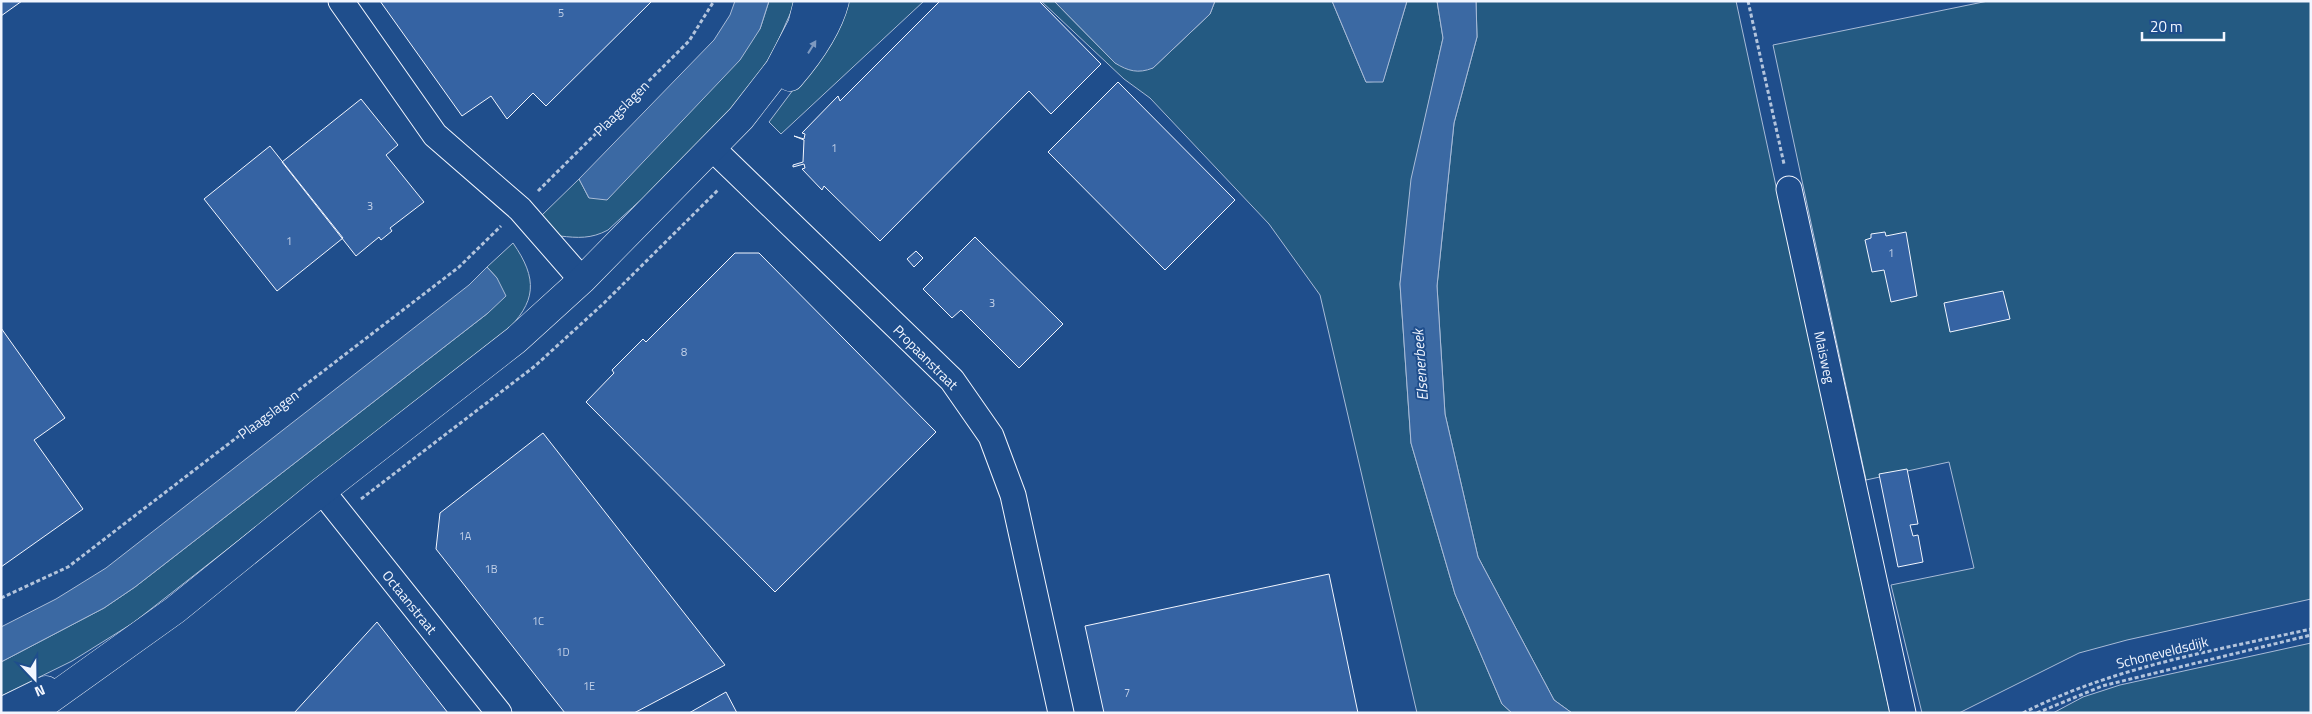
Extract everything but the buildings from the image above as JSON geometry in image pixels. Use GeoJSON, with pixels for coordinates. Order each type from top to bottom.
{"type":"FeatureCollection","features":[{"type":"Feature","properties":{"kind":"street"},"geometry":{"type":"LineString","coordinates":[[341,1],[435,135],[520,209],[582,280]]}},
{"type":"Feature","properties":{"kind":"street"},"geometry":{"type":"LineString","coordinates":[[31,713],[175,610],[322,491],[516,340],[582,280],[741,118],[779,69],[802,25],[808,1]]}},
{"type":"Feature","properties":{"kind":"street"},"geometry":{"type":"LineString","coordinates":[[741,118],[784,84],[801,64],[820,35],[835,1]]}},
{"type":"Feature","properties":{"kind":"street","name":"Propaanstraat"},"geometry":{"type":"LineString","coordinates":[[712,148],[952,380],[991,436],[1014,495],[1061,713]]}},
{"type":"Feature","properties":{"kind":"street","name":"Maisweg"},"geometry":{"type":"LineString","coordinates":[[1789,189],[1902,713]]}},
{"type":"Feature","properties":{"kind":"street","name":"Octaanstraat"},"geometry":{"type":"LineString","coordinates":[[322,491],[499,713]]}},
{"type":"Feature","properties":{"kind":"street"},"geometry":{"type":"LineString","coordinates":[[1,712],[90,669]]}},
{"type":"Feature","properties":{"kind":"path","name":"Plaagslagen"},"geometry":{"type":"LineString","coordinates":[[1,598],[76,561],[459,267],[689,41],[714,1]]}},
{"type":"Feature","properties":{"kind":"path"},"geometry":{"type":"LineString","coordinates":[[1748,1],[1789,189]]}},
{"type":"Feature","properties":{"kind":"path","name":"Schoneveldsdijk"},"geometry":{"type":"LineString","coordinates":[[2023,713],[2064,693],[2113,675],[2311,629]]}},
{"type":"Feature","properties":{"kind":"path","name":"Schoneveldsdijk"},"geometry":{"type":"LineString","coordinates":[[2037,713],[2102,686],[2311,635]]}},
{"type":"Feature","properties":{"kind":"shaded area"},"geometry":{"type":"Polygon","coordinates":[[[769,1],[795,1],[768,60],[750,88],[729,114],[706,139],[608,230],[584,237],[560,236],[541,216],[579,179],[589,198],[760,29],[769,1]]]}},
{"type":"Feature","properties":{"kind":"shaded area"},"geometry":{"type":"Polygon","coordinates":[[[845,1],[924,1],[781,134],[769,122],[802,78],[845,1]]]}},
{"type":"Feature","properties":{"kind":"shaded area"},"geometry":{"type":"Polygon","coordinates":[[[1041,1],[1054,1],[1115,63],[1153,68],[1210,14],[1215,1],[1332,1],[1366,82],[1383,81],[1407,1],[1437,1],[1443,38],[1412,179],[1400,284],[1411,443],[1455,594],[1502,704],[1512,713],[1417,713],[1320,295],[1269,224],[1150,98],[1124,79],[1041,1]]]}},
{"type":"Feature","properties":{"kind":"shaded area"},"geometry":{"type":"Polygon","coordinates":[[[1476,1],[1736,1],[1890,713],[1572,713],[1554,700],[1478,557],[1445,414],[1437,286],[1454,123],[1477,37],[1476,1]]]}},
{"type":"Feature","properties":{"kind":"shaded area"},"geometry":{"type":"Polygon","coordinates":[[[1988,1],[2311,1],[2311,599],[2127,640],[2079,653],[1959,713],[1922,713],[1891,585],[1974,568],[1949,462],[1866,480],[1773,45],[1988,1]]]}},
{"type":"Feature","properties":{"kind":"shaded area"},"geometry":{"type":"Polygon","coordinates":[[[513,243],[527,268],[530,290],[523,311],[504,333],[133,623],[72,661],[1,696],[1,662],[104,608],[135,587],[488,313],[497,278],[487,267],[513,243]]]}},
{"type":"Feature","properties":{"kind":"shaded area"},"geometry":{"type":"Polygon","coordinates":[[[2311,643],[2311,713],[2053,713],[2083,697],[2120,685],[2311,643]]]}},
{"type":"Feature","properties":{"kind":"water"},"geometry":{"type":"Polygon","coordinates":[[[735,1],[769,1],[760,29],[740,60],[607,200],[589,198],[579,179],[714,40],[730,15],[735,1]]]}},
{"type":"Feature","properties":{"kind":"water"},"geometry":{"type":"Polygon","coordinates":[[[1054,1],[1215,1],[1210,14],[1153,68],[1138,71],[1129,70],[1115,63],[1054,1]]]}},
{"type":"Feature","properties":{"kind":"water"},"geometry":{"type":"Polygon","coordinates":[[[1332,1],[1407,1],[1383,82],[1366,82],[1332,1]]]}},
{"type":"Feature","properties":{"kind":"water","name":"Elsenerbeek"},"geometry":{"type":"Polygon","coordinates":[[[1437,1],[1476,1],[1477,37],[1454,123],[1437,286],[1445,414],[1478,557],[1554,700],[1572,713],[1512,713],[1502,704],[1455,594],[1411,443],[1400,284],[1411,179],[1443,38],[1437,1]]]}},
{"type":"Feature","properties":{"kind":"water"},"geometry":{"type":"Polygon","coordinates":[[[487,267],[497,278],[506,296],[488,313],[135,587],[104,608],[1,662],[1,627],[56,599],[106,568],[469,285],[487,267]]]}}]}
